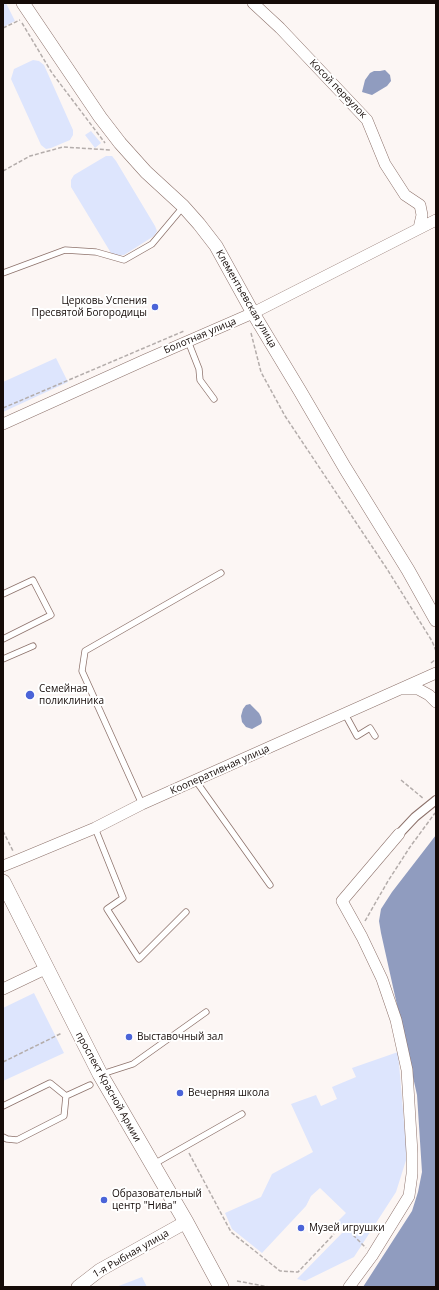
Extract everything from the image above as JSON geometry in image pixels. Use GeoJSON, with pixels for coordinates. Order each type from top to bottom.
{"type":"FeatureCollection","features":[{"type":"Feature","properties":{"kind":"main road","name":"проспект Красной Армии"},"geometry":{"type":"LineString","coordinates":[[3,882],[47,968],[95,1079],[152,1165],[186,1222],[221,1287]]}},
{"type":"Feature","properties":{"kind":"street","name":"Клементьевская улица"},"geometry":{"type":"LineString","coordinates":[[23,3],[96,112],[120,143],[146,172],[183,206],[216,246],[253,313],[345,468],[408,570],[436,620]]}},
{"type":"Feature","properties":{"kind":"street","name":"Косой переулок"},"geometry":{"type":"LineString","coordinates":[[253,3],[280,28],[367,120],[385,164],[405,195],[420,205],[422,215],[419,228]]}},
{"type":"Feature","properties":{"kind":"street","name":"Болотная улица"},"geometry":{"type":"LineString","coordinates":[[3,424],[253,313],[436,220]]}},
{"type":"Feature","properties":{"kind":"street","name":"Кооперативная улица"},"geometry":{"type":"LineString","coordinates":[[3,866],[95,828],[142,804],[436,673]]}},
{"type":"Feature","properties":{"kind":"street"},"geometry":{"type":"LineString","coordinates":[[399,690],[418,689],[429,695],[436,702]]}},
{"type":"Feature","properties":{"kind":"street"},"geometry":{"type":"LineString","coordinates":[[349,1287],[372,1255],[409,1196],[412,1174],[412,1153],[407,1070],[396,1020],[382,979],[362,937],[342,901],[399,834],[415,817],[433,802]]}},
{"type":"Feature","properties":{"kind":"street"},"geometry":{"type":"LineString","coordinates":[[3,989],[47,968]]}},
{"type":"Feature","properties":{"kind":"street","name":"1-я Рыбная улица"},"geometry":{"type":"LineString","coordinates":[[78,1287],[100,1270],[186,1222]]}},
{"type":"Feature","properties":{"kind":"lane"},"geometry":{"type":"LineString","coordinates":[[3,273],[65,250],[96,252],[124,260],[152,244],[183,206]]}},
{"type":"Feature","properties":{"kind":"lane"},"geometry":{"type":"LineString","coordinates":[[188,341],[199,369],[200,380],[214,399]]}},
{"type":"Feature","properties":{"kind":"lane"},"geometry":{"type":"LineString","coordinates":[[142,804],[82,671],[85,651],[221,574]]}},
{"type":"Feature","properties":{"kind":"lane"},"geometry":{"type":"LineString","coordinates":[[3,594],[33,580],[51,615],[3,639]]}},
{"type":"Feature","properties":{"kind":"lane"},"geometry":{"type":"LineString","coordinates":[[3,659],[33,646]]}},
{"type":"Feature","properties":{"kind":"lane"},"geometry":{"type":"LineString","coordinates":[[346,714],[357,736],[370,728],[375,736]]}},
{"type":"Feature","properties":{"kind":"lane"},"geometry":{"type":"LineString","coordinates":[[196,781],[270,885]]}},
{"type":"Feature","properties":{"kind":"lane"},"geometry":{"type":"LineString","coordinates":[[95,828],[123,898],[107,909],[139,959],[186,912]]}},
{"type":"Feature","properties":{"kind":"lane"},"geometry":{"type":"LineString","coordinates":[[66,1096],[95,1079],[133,1064],[206,1012]]}},
{"type":"Feature","properties":{"kind":"lane"},"geometry":{"type":"LineString","coordinates":[[3,1106],[50,1083],[66,1096]]}},
{"type":"Feature","properties":{"kind":"lane"},"geometry":{"type":"LineString","coordinates":[[3,1137],[17,1140],[64,1116],[66,1096]]}},
{"type":"Feature","properties":{"kind":"lane"},"geometry":{"type":"LineString","coordinates":[[152,1165],[242,1114]]}},
{"type":"Feature","properties":{"kind":"path"},"geometry":{"type":"LineString","coordinates":[[3,28],[20,20]]}},
{"type":"Feature","properties":{"kind":"path"},"geometry":{"type":"LineString","coordinates":[[3,171],[30,156],[63,147],[113,150]]}},
{"type":"Feature","properties":{"kind":"path"},"geometry":{"type":"LineString","coordinates":[[3,408],[188,330]]}},
{"type":"Feature","properties":{"kind":"path"},"geometry":{"type":"LineString","coordinates":[[250,330],[261,372],[285,416],[387,569],[428,635],[436,652]]}},
{"type":"Feature","properties":{"kind":"path"},"geometry":{"type":"LineString","coordinates":[[400,780],[433,802]]}},
{"type":"Feature","properties":{"kind":"path"},"geometry":{"type":"LineString","coordinates":[[362,937],[366,918],[374,904],[410,847],[436,812]]}},
{"type":"Feature","properties":{"kind":"path"},"geometry":{"type":"LineString","coordinates":[[3,831],[14,852]]}},
{"type":"Feature","properties":{"kind":"path"},"geometry":{"type":"LineString","coordinates":[[3,1062],[62,1033]]}},
{"type":"Feature","properties":{"kind":"path"},"geometry":{"type":"LineString","coordinates":[[185,1146],[232,1232],[280,1271],[298,1272],[334,1234]]}},
{"type":"Feature","properties":{"kind":"path"},"geometry":{"type":"LineString","coordinates":[[353,1235],[372,1255]]}},
{"type":"Feature","properties":{"kind":"path"},"geometry":{"type":"LineString","coordinates":[[237,1281],[269,1287]]}},
{"type":"Feature","properties":{"kind":"shaded area"},"geometry":{"type":"Polygon","coordinates":[[[3,3],[6,3],[15,21],[3,27],[3,3]]]}},
{"type":"Feature","properties":{"kind":"shaded area"},"geometry":{"type":"Polygon","coordinates":[[[33,60],[39,61],[44,65],[73,130],[73,135],[70,140],[46,149],[41,145],[11,79],[14,69],[33,60]]]}},
{"type":"Feature","properties":{"kind":"shaded area"},"geometry":{"type":"Polygon","coordinates":[[[385,70],[390,75],[391,81],[387,86],[372,95],[362,92],[365,80],[370,73],[385,70]]]}},
{"type":"Feature","properties":{"kind":"shaded area"},"geometry":{"type":"Polygon","coordinates":[[[91,131],[101,143],[95,148],[85,135],[91,131]]]}},
{"type":"Feature","properties":{"kind":"shaded area"},"geometry":{"type":"Polygon","coordinates":[[[106,156],[112,156],[116,161],[157,231],[154,236],[124,255],[117,256],[111,253],[71,187],[71,180],[74,175],[106,156]]]}},
{"type":"Feature","properties":{"kind":"shaded area"},"geometry":{"type":"Polygon","coordinates":[[[56,358],[68,382],[3,412],[3,382],[56,358]]]}},
{"type":"Feature","properties":{"kind":"shaded area"},"geometry":{"type":"Polygon","coordinates":[[[250,704],[259,713],[262,722],[252,729],[246,727],[242,722],[241,716],[246,705],[250,704]]]}},
{"type":"Feature","properties":{"kind":"shaded area"},"geometry":{"type":"Polygon","coordinates":[[[436,835],[436,1287],[363,1287],[412,1211],[422,1172],[417,1095],[379,921],[381,909],[392,892],[436,835]]]}},
{"type":"Feature","properties":{"kind":"shaded area"},"geometry":{"type":"Polygon","coordinates":[[[34,993],[64,1053],[3,1081],[3,1008],[34,993]]]}},
{"type":"Feature","properties":{"kind":"shaded area"},"geometry":{"type":"Polygon","coordinates":[[[398,1052],[407,1157],[396,1192],[354,1257],[305,1281],[297,1279],[345,1230],[337,1222],[346,1213],[320,1188],[311,1196],[306,1206],[262,1253],[232,1229],[225,1213],[261,1197],[272,1174],[313,1152],[291,1104],[316,1095],[321,1106],[337,1099],[332,1087],[356,1077],[352,1068],[398,1052]]]}},
{"type":"Feature","properties":{"kind":"shaded area"},"geometry":{"type":"Polygon","coordinates":[[[142,1277],[147,1287],[116,1287],[142,1277]]]}},
{"type":"Feature","properties":{"kind":"place","name":"Церковь Успения Пресвятой Богородицы"},"geometry":{"type":"Point","coordinates":[155,307]}},
{"type":"Feature","properties":{"kind":"place","name":"Семейная поликлиника"},"geometry":{"type":"Point","coordinates":[30,695]}},
{"type":"Feature","properties":{"kind":"place","name":"Выставочный зал"},"geometry":{"type":"Point","coordinates":[129,1037]}},
{"type":"Feature","properties":{"kind":"place","name":"Вечерняя школа"},"geometry":{"type":"Point","coordinates":[180,1093]}},
{"type":"Feature","properties":{"kind":"place","name":"Образовательный центр \"Нива\""},"geometry":{"type":"Point","coordinates":[104,1200]}},
{"type":"Feature","properties":{"kind":"place","name":"Музей игрушки"},"geometry":{"type":"Point","coordinates":[301,1228]}}]}
